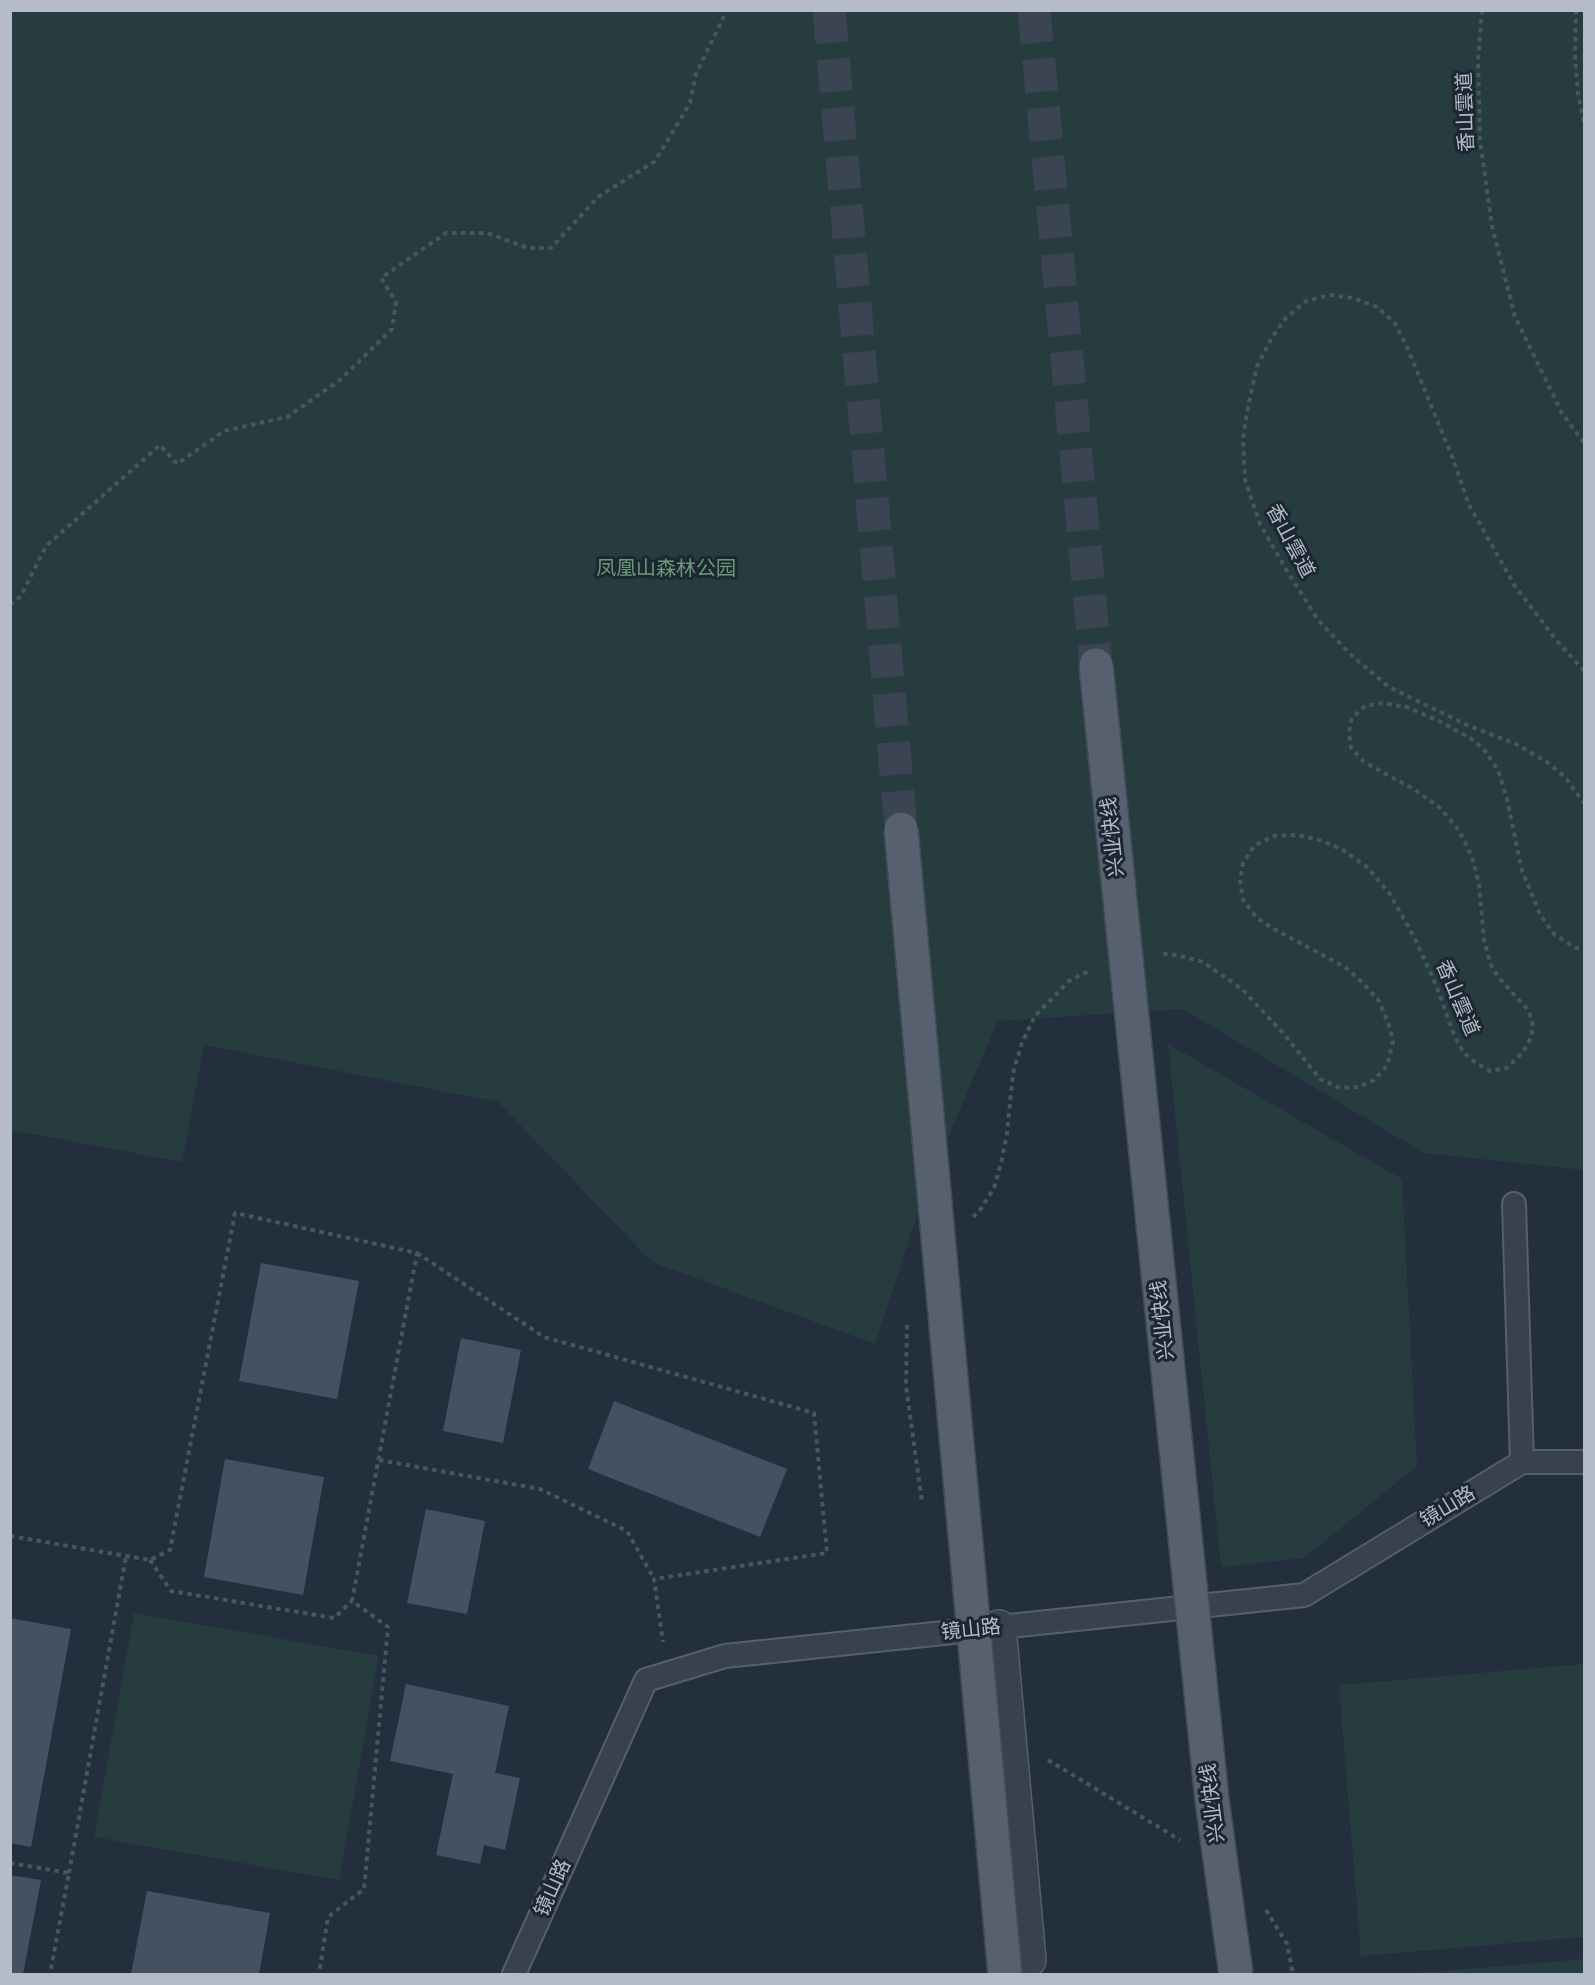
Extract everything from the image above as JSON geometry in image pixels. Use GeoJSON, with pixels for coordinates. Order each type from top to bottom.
{"type":"FeatureCollection","features":[{"type":"Feature","properties":{"kind":"main road","name":"兴业快线"},"geometry":{"type":"LineString","coordinates":[[1096,665],[1211,1788],[1236,1974]]}},
{"type":"Feature","properties":{"kind":"main road"},"geometry":{"type":"LineString","coordinates":[[901,829],[1017,1967]]}},
{"type":"Feature","properties":{"kind":"street"},"geometry":{"type":"LineString","coordinates":[[999,1627],[1009,1736],[1017,1967]]}},
{"type":"Feature","properties":{"kind":"lane"},"geometry":{"type":"LineString","coordinates":[[1514,1204],[1522,1462],[1584,1462]]}},
{"type":"Feature","properties":{"kind":"lane","name":"镜山路"},"geometry":{"type":"LineString","coordinates":[[514,1974],[646,1680],[725,1656],[1304,1595],[1522,1462]]}},
{"type":"Feature","properties":{"kind":"path"},"geometry":{"type":"LineString","coordinates":[[10,605],[21,596],[46,546],[160,444],[177,464],[224,431],[287,417],[340,380],[392,329],[396,302],[381,278],[446,233],[487,233],[528,248],[551,248],[598,197],[655,161],[690,104],[696,74],[727,10]]}},
{"type":"Feature","properties":{"kind":"path","name":"香山雲道"},"geometry":{"type":"LineString","coordinates":[[1482,10],[1479,61],[1480,140],[1492,226],[1515,317],[1562,413],[1584,443]]}},
{"type":"Feature","properties":{"kind":"path"},"geometry":{"type":"LineString","coordinates":[[1576,10],[1575,56],[1578,94],[1584,123]]}},
{"type":"Feature","properties":{"kind":"path","name":"香山雲道"},"geometry":{"type":"LineString","coordinates":[[1584,671],[1557,641],[1515,586],[1469,505],[1453,459],[1407,347],[1394,322],[1377,307],[1353,298],[1330,295],[1306,301],[1285,319],[1271,339],[1257,366],[1249,402],[1243,438],[1245,480],[1260,525],[1318,620],[1351,655],[1389,687],[1467,725],[1516,744],[1547,762],[1565,777],[1584,803]]}},
{"type":"Feature","properties":{"kind":"path","name":"香山雲道"},"geometry":{"type":"LineString","coordinates":[[1156,954],[1177,955],[1203,963],[1242,989],[1283,1033],[1320,1079],[1340,1088],[1359,1087],[1374,1080],[1387,1066],[1393,1042],[1379,1001],[1345,967],[1272,928],[1257,918],[1243,900],[1240,881],[1243,863],[1254,846],[1273,836],[1296,835],[1320,840],[1343,850],[1367,867],[1390,894],[1415,939],[1463,1052],[1490,1071],[1507,1068],[1523,1052],[1531,1038],[1533,1026],[1529,1011],[1498,976],[1490,963],[1484,939],[1479,884],[1472,857],[1459,830],[1438,807],[1415,790],[1364,762],[1351,748],[1349,732],[1352,718],[1365,706],[1383,703],[1407,707],[1441,722],[1483,748],[1497,770],[1507,799],[1522,871],[1541,916],[1555,935],[1584,951]]}},
{"type":"Feature","properties":{"kind":"path"},"geometry":{"type":"LineString","coordinates":[[972,1218],[994,1188],[1000,1169],[1007,1133],[1013,1073],[1022,1043],[1035,1016],[1069,981],[1096,967]]}},
{"type":"Feature","properties":{"kind":"path"},"geometry":{"type":"LineString","coordinates":[[10,1536],[150,1560],[170,1550],[235,1213],[417,1253],[544,1337],[814,1413],[826,1554],[654,1579]]}},
{"type":"Feature","properties":{"kind":"path"},"geometry":{"type":"LineString","coordinates":[[150,1560],[171,1591],[333,1618],[352,1600],[417,1253]]}},
{"type":"Feature","properties":{"kind":"path"},"geometry":{"type":"LineString","coordinates":[[907,1323],[906,1386],[922,1504]]}},
{"type":"Feature","properties":{"kind":"path"},"geometry":{"type":"LineString","coordinates":[[379,1460],[540,1489],[627,1531],[654,1579],[668,1674]]}},
{"type":"Feature","properties":{"kind":"path"},"geometry":{"type":"LineString","coordinates":[[50,1974],[126,1556]]}},
{"type":"Feature","properties":{"kind":"path"},"geometry":{"type":"LineString","coordinates":[[319,1974],[328,1917],[364,1889],[388,1627],[352,1600]]}},
{"type":"Feature","properties":{"kind":"path"},"geometry":{"type":"LineString","coordinates":[[1009,1736],[1182,1841]]}},
{"type":"Feature","properties":{"kind":"path"},"geometry":{"type":"LineString","coordinates":[[10,1863],[69,1873]]}},
{"type":"Feature","properties":{"kind":"path"},"geometry":{"type":"LineString","coordinates":[[1264,1907],[1287,1944],[1293,1974]]}},
{"type":"Feature","properties":{"kind":"green space","name":"凤凰山森林公园"},"geometry":{"type":"Polygon","coordinates":[[[10,11],[1584,11],[1584,1170],[1424,1153],[1183,1009],[998,1021],[926,1188],[875,1344],[652,1262],[498,1102],[204,1045],[182,1162],[11,1130],[10,11]]]}},
{"type":"Feature","properties":{"kind":"green space"},"geometry":{"type":"Polygon","coordinates":[[[1168,1044],[1402,1179],[1417,1466],[1304,1558],[1221,1567],[1168,1044]]]}},
{"type":"Feature","properties":{"kind":"green space"},"geometry":{"type":"Polygon","coordinates":[[[134,1613],[379,1656],[339,1880],[94,1837],[134,1613]]]}},
{"type":"Feature","properties":{"kind":"green space"},"geometry":{"type":"Polygon","coordinates":[[[1584,1664],[1584,1937],[1361,1956],[1339,1685],[1584,1664]]]}},
{"type":"Feature","properties":{"kind":"green space"},"geometry":{"type":"Polygon","coordinates":[[[1584,1959],[1584,1974],[1406,1974],[1584,1959]]]}},
{"type":"Feature","properties":{"kind":"building"},"geometry":{"type":"Polygon","coordinates":[[[261,1263],[359,1281],[337,1399],[239,1381],[261,1263]]]}},
{"type":"Feature","properties":{"kind":"building"},"geometry":{"type":"Polygon","coordinates":[[[461,1338],[521,1350],[503,1443],[443,1431],[461,1338]]]}},
{"type":"Feature","properties":{"kind":"building"},"geometry":{"type":"Polygon","coordinates":[[[614,1401],[787,1469],[760,1537],[588,1469],[614,1401]]]}},
{"type":"Feature","properties":{"kind":"building"},"geometry":{"type":"Polygon","coordinates":[[[225,1459],[324,1477],[303,1595],[204,1577],[225,1459]]]}},
{"type":"Feature","properties":{"kind":"building"},"geometry":{"type":"Polygon","coordinates":[[[426,1509],[485,1521],[467,1614],[407,1603],[426,1509]]]}},
{"type":"Feature","properties":{"kind":"building"},"geometry":{"type":"Polygon","coordinates":[[[10,1618],[71,1629],[31,1847],[10,1843],[10,1618]]]}},
{"type":"Feature","properties":{"kind":"building"},"geometry":{"type":"Polygon","coordinates":[[[406,1684],[509,1706],[495,1773],[520,1778],[505,1850],[484,1845],[480,1864],[436,1855],[453,1774],[390,1761],[406,1684]]]}},
{"type":"Feature","properties":{"kind":"building"},"geometry":{"type":"Polygon","coordinates":[[[10,1875],[41,1880],[23,1974],[10,1974],[10,1875]]]}},
{"type":"Feature","properties":{"kind":"building"},"geometry":{"type":"Polygon","coordinates":[[[147,1891],[270,1913],[259,1974],[131,1974],[147,1891]]]}},
{"type":"Feature","properties":{"kind":"tunnel"},"geometry":{"type":"LineString","coordinates":[[829,10],[901,829]]}},
{"type":"Feature","properties":{"kind":"tunnel"},"geometry":{"type":"LineString","coordinates":[[1034,10],[1096,665]]}}]}
